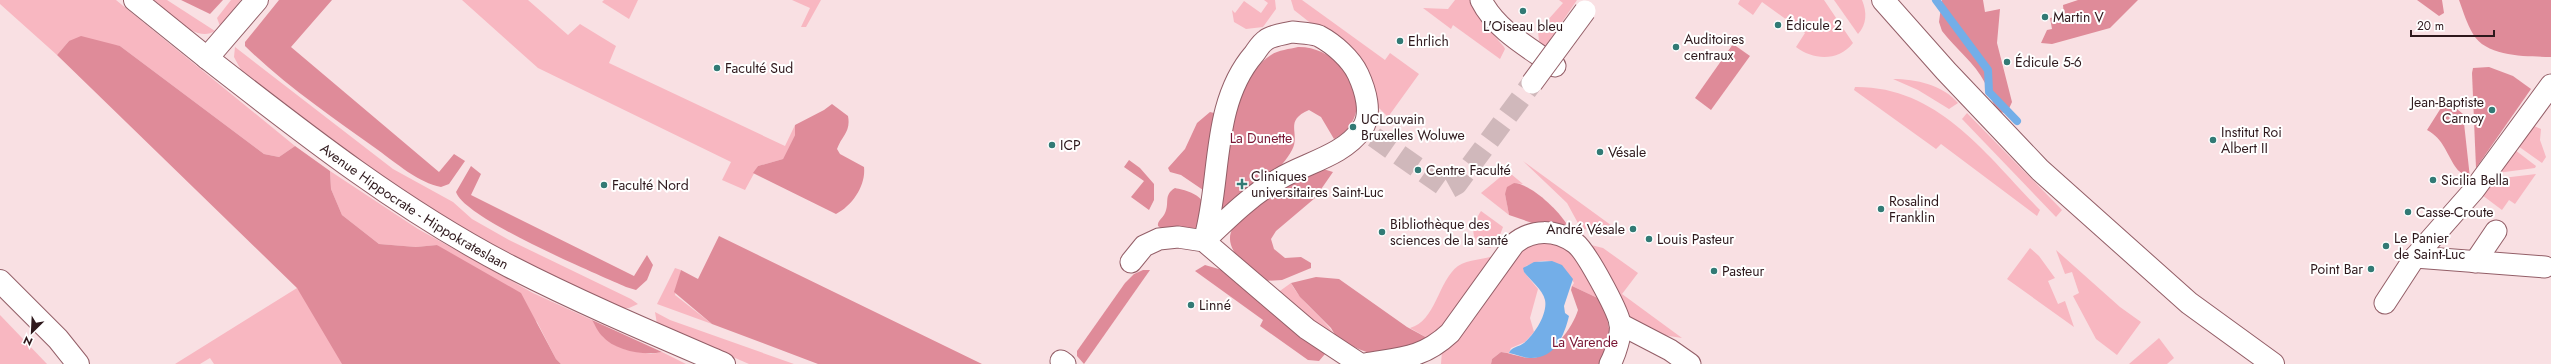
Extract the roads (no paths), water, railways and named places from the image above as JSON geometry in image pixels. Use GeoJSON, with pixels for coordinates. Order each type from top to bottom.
{"type":"FeatureCollection","features":[{"type":"Feature","properties":{"kind":"street","name":"Avenue Hippocrate - Hippokrateslaan"},"geometry":{"type":"LineString","coordinates":[[135,0],[316,143],[428,218],[509,266],[724,364]]}},
{"type":"Feature","properties":{"kind":"street"},"geometry":{"type":"LineString","coordinates":[[207,58],[257,0]]}},
{"type":"Feature","properties":{"kind":"street"},"geometry":{"type":"LineString","coordinates":[[1481,0],[1489,16],[1514,38],[1555,66]]}},
{"type":"Feature","properties":{"kind":"street"},"geometry":{"type":"LineString","coordinates":[[1883,0],[1946,71],[2040,170],[2188,303],[2273,364]]}},
{"type":"Feature","properties":{"kind":"street"},"geometry":{"type":"LineString","coordinates":[[1532,83],[1589,5]]}},
{"type":"Feature","properties":{"kind":"street"},"geometry":{"type":"LineString","coordinates":[[1292,32],[1318,36],[1341,52],[1356,69],[1366,92],[1368,133],[1279,179],[1230,216],[1204,241],[1212,215],[1216,163],[1228,108],[1240,72],[1266,40],[1292,32]]}},
{"type":"Feature","properties":{"kind":"street"},"geometry":{"type":"LineString","coordinates":[[2385,304],[2415,257],[2474,190],[2551,85]]}},
{"type":"Feature","properties":{"kind":"street"},"geometry":{"type":"LineString","coordinates":[[1364,364],[1415,356],[1439,343],[1450,332],[1514,244],[1524,235],[1539,231],[1555,234],[1576,244],[1607,293],[1620,324],[1614,357],[1610,364]]}},
{"type":"Feature","properties":{"kind":"street"},"geometry":{"type":"LineString","coordinates":[[2475,262],[2496,231]]}},
{"type":"Feature","properties":{"kind":"street"},"geometry":{"type":"LineString","coordinates":[[1132,262],[1144,246],[1159,239],[1178,236],[1204,241],[1307,329],[1360,364]]}},
{"type":"Feature","properties":{"kind":"street"},"geometry":{"type":"LineString","coordinates":[[2415,257],[2545,267]]}},
{"type":"Feature","properties":{"kind":"street"},"geometry":{"type":"LineString","coordinates":[[0,281],[58,339],[78,364]]}},
{"type":"Feature","properties":{"kind":"street"},"geometry":{"type":"LineString","coordinates":[[1620,324],[1670,350],[1690,364]]}},
{"type":"Feature","properties":{"kind":"water"},"geometry":{"type":"Polygon","coordinates":[[[1552,261],[1562,265],[1573,279],[1564,306],[1565,313],[1569,316],[1561,338],[1557,345],[1546,355],[1527,358],[1509,353],[1513,348],[1524,343],[1532,335],[1542,318],[1545,306],[1544,296],[1524,272],[1523,268],[1534,262],[1552,261]]]}},
{"type":"Feature","properties":{"kind":"waterway"},"geometry":{"type":"LineString","coordinates":[[1936,0],[1988,70],[1989,92],[2017,121]]}},
{"type":"Feature","properties":{"kind":"tunnel"},"geometry":{"type":"LineString","coordinates":[[1374,137],[1448,189],[1457,184],[1532,83]]}},
{"type":"Feature","properties":{"kind":"place","name":"L'Oiseau bleu"},"geometry":{"type":"Point","coordinates":[1523,11]}},
{"type":"Feature","properties":{"kind":"place","name":"Martin V"},"geometry":{"type":"Point","coordinates":[2045,17]}},
{"type":"Feature","properties":{"kind":"place","name":"Édicule 2"},"geometry":{"type":"Point","coordinates":[1778,25]}},
{"type":"Feature","properties":{"kind":"place","name":"Ehrlich"},"geometry":{"type":"Point","coordinates":[1400,41]}},
{"type":"Feature","properties":{"kind":"place","name":"Auditoires centraux"},"geometry":{"type":"Point","coordinates":[1676,47]}},
{"type":"Feature","properties":{"kind":"place","name":"Édicule 5-6"},"geometry":{"type":"Point","coordinates":[2007,62]}},
{"type":"Feature","properties":{"kind":"place","name":"Faculté Sud"},"geometry":{"type":"Point","coordinates":[717,68]}},
{"type":"Feature","properties":{"kind":"place","name":"Jean-Baptiste Carnoy"},"geometry":{"type":"Point","coordinates":[2492,110]}},
{"type":"Feature","properties":{"kind":"place","name":"UCLouvain Bruxelles Woluwe"},"geometry":{"type":"Point","coordinates":[1353,127]}},
{"type":"Feature","properties":{"kind":"place","name":"Institut Roi Albert II"},"geometry":{"type":"Point","coordinates":[2213,140]}},
{"type":"Feature","properties":{"kind":"place","name":"ICP"},"geometry":{"type":"Point","coordinates":[1052,145]}},
{"type":"Feature","properties":{"kind":"place","name":"Vésale"},"geometry":{"type":"Point","coordinates":[1600,152]}},
{"type":"Feature","properties":{"kind":"place","name":"Centre Faculté"},"geometry":{"type":"Point","coordinates":[1418,170]}},
{"type":"Feature","properties":{"kind":"place","name":"Sicilia Bella"},"geometry":{"type":"Point","coordinates":[2433,180]}},
{"type":"Feature","properties":{"kind":"place","name":"Cliniques universitaires Saint-Luc"},"geometry":{"type":"Point","coordinates":[1242,184]}},
{"type":"Feature","properties":{"kind":"place","name":"Faculté Nord"},"geometry":{"type":"Point","coordinates":[604,185]}},
{"type":"Feature","properties":{"kind":"place","name":"Rosalind Franklin"},"geometry":{"type":"Point","coordinates":[1881,209]}},
{"type":"Feature","properties":{"kind":"place","name":"Casse-Croute"},"geometry":{"type":"Point","coordinates":[2408,212]}},
{"type":"Feature","properties":{"kind":"place","name":"André Vésale"},"geometry":{"type":"Point","coordinates":[1633,229]}},
{"type":"Feature","properties":{"kind":"place","name":"Bibliothèque des sciences de la santé"},"geometry":{"type":"Point","coordinates":[1382,232]}},
{"type":"Feature","properties":{"kind":"place","name":"Louis Pasteur"},"geometry":{"type":"Point","coordinates":[1649,239]}},
{"type":"Feature","properties":{"kind":"place","name":"Le Panier de Saint-Luc"},"geometry":{"type":"Point","coordinates":[2386,246]}},
{"type":"Feature","properties":{"kind":"place","name":"Point Bar"},"geometry":{"type":"Point","coordinates":[2371,269]}},
{"type":"Feature","properties":{"kind":"place","name":"Pasteur"},"geometry":{"type":"Point","coordinates":[1714,271]}},
{"type":"Feature","properties":{"kind":"place","name":"Linné"},"geometry":{"type":"Point","coordinates":[1191,305]}},
{"type":"Feature","properties":{"kind":"park label","name":"La Dunette"},"geometry":{"type":"Point","coordinates":[1261,138]}},
{"type":"Feature","properties":{"kind":"park label","name":"La Varende"},"geometry":{"type":"Point","coordinates":[1585,342]}}]}
